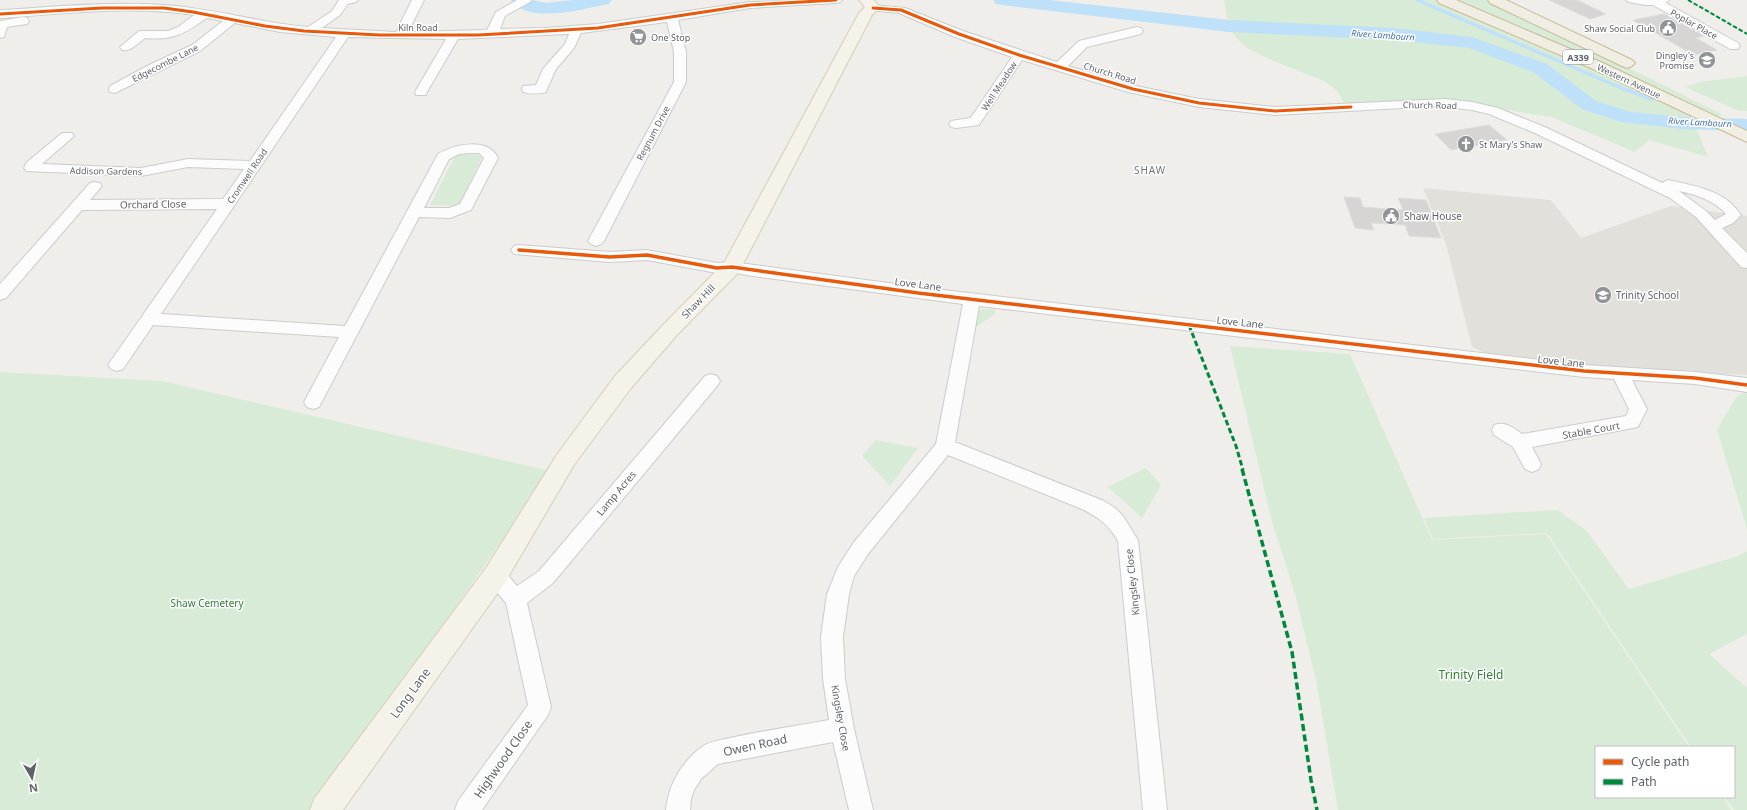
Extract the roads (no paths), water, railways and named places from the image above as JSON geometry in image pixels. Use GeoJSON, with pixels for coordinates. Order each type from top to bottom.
{"type":"FeatureCollection","features":[{"type":"Feature","properties":{"kind":"highway","name":"Western Avenue"},"geometry":{"type":"LineString","coordinates":[[1444,0],[1571,54],[1710,118],[1747,137]]}},
{"type":"Feature","properties":{"kind":"highway","name":"Western Avenue"},"geometry":{"type":"LineString","coordinates":[[1495,0],[1639,69]]}},
{"type":"Feature","properties":{"kind":"highway"},"geometry":{"type":"LineString","coordinates":[[1690,94],[1747,122]]}},
{"type":"Feature","properties":{"kind":"main road","name":"Shaw Hill"},"geometry":{"type":"LineString","coordinates":[[495,576],[566,459],[623,382],[670,330],[732,267],[866,13],[869,4]]}},
{"type":"Feature","properties":{"kind":"main road","name":"Long Lane"},"geometry":{"type":"LineString","coordinates":[[325,810],[495,576]]}},
{"type":"Feature","properties":{"kind":"street"},"geometry":{"type":"LineString","coordinates":[[311,31],[336,13],[344,1],[352,0]]}},
{"type":"Feature","properties":{"kind":"street"},"geometry":{"type":"LineString","coordinates":[[400,35],[418,0]]}},
{"type":"Feature","properties":{"kind":"street"},"geometry":{"type":"LineString","coordinates":[[492,33],[502,8],[526,0]]}},
{"type":"Feature","properties":{"kind":"street","name":"Kiln Road"},"geometry":{"type":"LineString","coordinates":[[0,14],[138,4],[204,14],[265,26],[311,31],[400,35],[492,33],[516,34],[576,30],[672,18],[707,5],[836,0]]}},
{"type":"Feature","properties":{"kind":"street"},"geometry":{"type":"LineString","coordinates":[[1632,0],[1646,2],[1659,1]]}},
{"type":"Feature","properties":{"kind":"street","name":"Poplar Place"},"geometry":{"type":"LineString","coordinates":[[1659,1],[1734,46]]}},
{"type":"Feature","properties":{"kind":"street","name":"Church Road"},"geometry":{"type":"LineString","coordinates":[[869,4],[901,10],[959,34],[1133,89],[1199,104],[1275,111],[1421,103],[1472,106],[1513,118],[1675,195],[1701,214],[1747,263]]}},
{"type":"Feature","properties":{"kind":"street"},"geometry":{"type":"LineString","coordinates":[[0,34],[2,24],[61,15],[66,10]]}},
{"type":"Feature","properties":{"kind":"street"},"geometry":{"type":"LineString","coordinates":[[126,47],[143,34],[161,37],[174,35],[204,14]]}},
{"type":"Feature","properties":{"kind":"street","name":"Regnum Drive"},"geometry":{"type":"LineString","coordinates":[[596,241],[680,82],[680,52],[672,18]]}},
{"type":"Feature","properties":{"kind":"street","name":"Edgecombe Lane"},"geometry":{"type":"LineString","coordinates":[[115,89],[153,68],[196,48],[232,20]]}},
{"type":"Feature","properties":{"kind":"street"},"geometry":{"type":"LineString","coordinates":[[528,89],[541,89],[545,65],[563,56],[572,43],[576,30]]}},
{"type":"Feature","properties":{"kind":"street"},"geometry":{"type":"LineString","coordinates":[[1060,66],[1083,44],[1138,32]]}},
{"type":"Feature","properties":{"kind":"street","name":"Cromwell Road"},"geometry":{"type":"LineString","coordinates":[[117,365],[345,33]]}},
{"type":"Feature","properties":{"kind":"street"},"geometry":{"type":"LineString","coordinates":[[421,92],[454,35]]}},
{"type":"Feature","properties":{"kind":"street","name":"Well Meadow"},"geometry":{"type":"LineString","coordinates":[[956,124],[974,122],[977,119],[1019,54]]}},
{"type":"Feature","properties":{"kind":"street","name":"Addison Gardens"},"geometry":{"type":"LineString","coordinates":[[67,136],[31,166],[31,168],[141,172],[188,163],[254,165]]}},
{"type":"Feature","properties":{"kind":"street"},"geometry":{"type":"LineString","coordinates":[[313,402],[444,158],[447,154],[453,151],[465,149],[483,150],[490,154],[491,158],[466,207],[450,213],[416,212]]}},
{"type":"Feature","properties":{"kind":"street","name":"Church Road"},"geometry":{"type":"LineString","coordinates":[[1628,173],[1716,198],[1728,206],[1734,216],[1712,226]]}},
{"type":"Feature","properties":{"kind":"street"},"geometry":{"type":"LineString","coordinates":[[0,294],[95,186]]}},
{"type":"Feature","properties":{"kind":"street","name":"Orchard Close"},"geometry":{"type":"LineString","coordinates":[[77,205],[228,204]]}},
{"type":"Feature","properties":{"kind":"street","name":"Love Lane"},"geometry":{"type":"LineString","coordinates":[[519,250],[610,257],[648,254],[717,268],[732,267],[752,271],[972,299],[1189,325],[1272,333],[1491,361],[1584,371],[1695,378],[1747,385]]}},
{"type":"Feature","properties":{"kind":"street","name":"Kingsley Close"},"geometry":{"type":"LineString","coordinates":[[861,810],[842,729],[834,679],[832,637],[835,611],[845,573],[861,548],[945,446],[972,299]]}},
{"type":"Feature","properties":{"kind":"street"},"geometry":{"type":"LineString","coordinates":[[150,319],[350,332]]}},
{"type":"Feature","properties":{"kind":"street","name":"Stable Court"},"geometry":{"type":"LineString","coordinates":[[1520,442],[1632,422],[1638,409],[1620,374]]}},
{"type":"Feature","properties":{"kind":"street","name":"Lamp Acres"},"geometry":{"type":"LineString","coordinates":[[516,599],[546,577],[711,381]]}},
{"type":"Feature","properties":{"kind":"street"},"geometry":{"type":"LineString","coordinates":[[1501,430],[1520,442],[1532,464]]}},
{"type":"Feature","properties":{"kind":"street","name":"Kingsley Close"},"geometry":{"type":"LineString","coordinates":[[945,446],[1089,503],[1105,511],[1115,519],[1120,526],[1128,540],[1154,810]]}},
{"type":"Feature","properties":{"kind":"street"},"geometry":{"type":"LineString","coordinates":[[495,576],[516,599]]}},
{"type":"Feature","properties":{"kind":"street","name":"Highwood Close"},"geometry":{"type":"LineString","coordinates":[[467,810],[508,750],[540,707],[516,599]]}},
{"type":"Feature","properties":{"kind":"street","name":"Owen Road"},"geometry":{"type":"LineString","coordinates":[[678,810],[679,800],[685,784],[693,771],[712,754],[742,747],[842,729]]}},
{"type":"Feature","properties":{"kind":"waterway","name":"River Lambourn"},"geometry":{"type":"LineString","coordinates":[[520,0],[538,8],[556,8],[603,0]]}},
{"type":"Feature","properties":{"kind":"waterway","name":"River Lambourn"},"geometry":{"type":"LineString","coordinates":[[1002,0],[1229,26],[1394,34],[1472,43],[1540,68],[1589,105],[1628,118],[1681,123],[1747,125]]}},
{"type":"Feature","properties":{"kind":"waterway"},"geometry":{"type":"LineString","coordinates":[[1417,0],[1619,87],[1651,99],[1654,98]]}},
{"type":"Feature","properties":{"kind":"place","name":"Shaw Social Club"},"geometry":{"type":"Point","coordinates":[1668,28]}},
{"type":"Feature","properties":{"kind":"place","name":"One Stop"},"geometry":{"type":"Point","coordinates":[638,37]}},
{"type":"Feature","properties":{"kind":"place","name":"Dingley's Promise"},"geometry":{"type":"Point","coordinates":[1707,60]}},
{"type":"Feature","properties":{"kind":"place","name":"St Mary's Shaw"},"geometry":{"type":"Point","coordinates":[1466,144]}},
{"type":"Feature","properties":{"kind":"place","name":"Shaw House"},"geometry":{"type":"Point","coordinates":[1391,216]}},
{"type":"Feature","properties":{"kind":"place","name":"Trinity School"},"geometry":{"type":"Point","coordinates":[1603,295]}},
{"type":"Feature","properties":{"kind":"district","name":"SHAW"},"geometry":{"type":"Point","coordinates":[1150,170]}},
{"type":"Feature","properties":{"kind":"park label","name":"Shaw Cemetery"},"geometry":{"type":"Point","coordinates":[207,603]}},
{"type":"Feature","properties":{"kind":"park label","name":"Trinity Field"},"geometry":{"type":"Point","coordinates":[1471,674]}}]}
